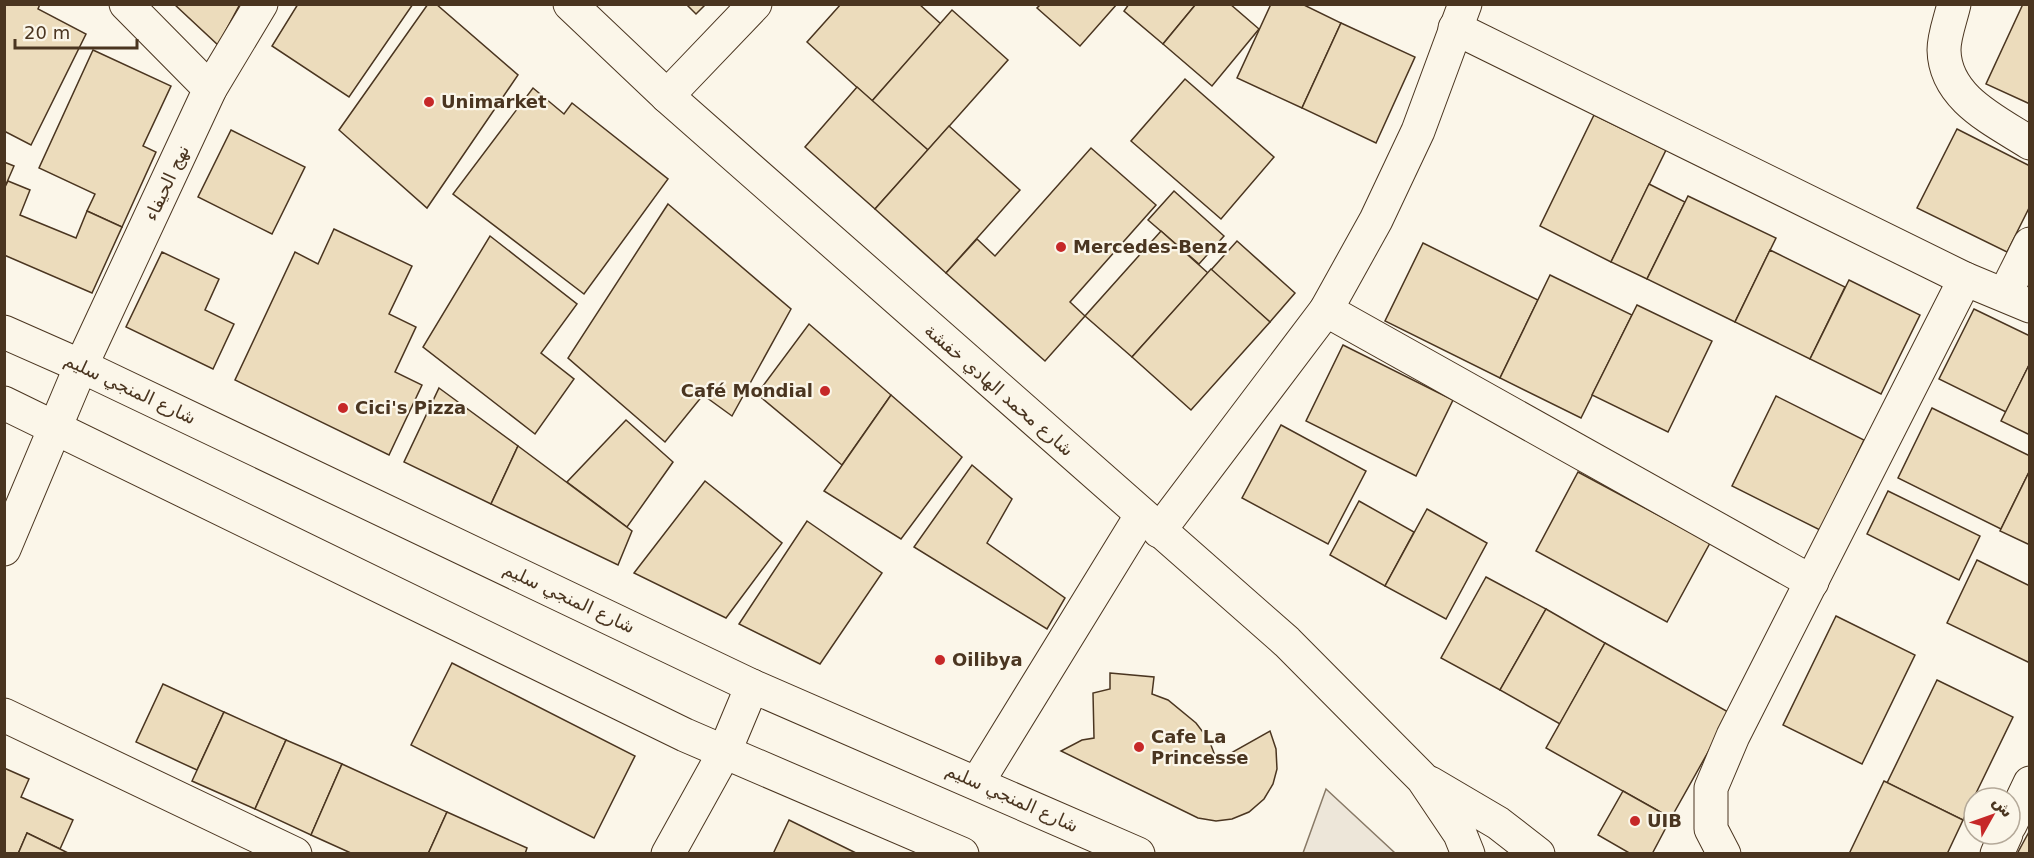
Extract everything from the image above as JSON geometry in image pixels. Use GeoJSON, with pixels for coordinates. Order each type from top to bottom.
{"type":"FeatureCollection","features":[{"type":"Feature","properties":{"kind":"street"},"geometry":{"type":"LineString","coordinates":[[126,4],[210,89]]}},
{"type":"Feature","properties":{"kind":"street","name":"نهج الحيفاء"},"geometry":{"type":"LineString","coordinates":[[4,549],[81,366],[210,89],[261,4]]}},
{"type":"Feature","properties":{"kind":"street","name":"شارع محمد الهادي خفشة"},"geometry":{"type":"LineString","coordinates":[[570,4],[667,96],[1150,524],[1287,642],[1424,779]]}},
{"type":"Feature","properties":{"kind":"street"},"geometry":{"type":"LineString","coordinates":[[667,96],[755,4]]}},
{"type":"Feature","properties":{"kind":"street"},"geometry":{"type":"LineString","coordinates":[[1954,4],[1944,48],[1947,75],[1971,105],[2030,144]]}},
{"type":"Feature","properties":{"kind":"street"},"geometry":{"type":"LineString","coordinates":[[976,783],[1150,524],[1326,310],[1376,220],[1418,131],[1460,16],[1965,279],[2017,300],[2030,244]]}},
{"type":"Feature","properties":{"kind":"street"},"geometry":{"type":"LineString","coordinates":[[1724,854],[1711,829],[1711,788],[1733,736],[1965,279]]}},
{"type":"Feature","properties":{"kind":"street"},"geometry":{"type":"LineString","coordinates":[[1326,310],[1812,582]]}},
{"type":"Feature","properties":{"kind":"street","name":"شارع المنجي سليم"},"geometry":{"type":"LineString","coordinates":[[4,332],[81,366],[752,686],[1138,854]]}},
{"type":"Feature","properties":{"kind":"street"},"geometry":{"type":"LineString","coordinates":[[4,404],[55,426],[724,753],[956,852]]}},
{"type":"Feature","properties":{"kind":"street"},"geometry":{"type":"LineString","coordinates":[[668,854],[724,753],[752,686]]}},
{"type":"Feature","properties":{"kind":"street"},"geometry":{"type":"LineString","coordinates":[[4,715],[295,854]]}},
{"type":"Feature","properties":{"kind":"street"},"geometry":{"type":"LineString","coordinates":[[1424,779],[1460,834],[1468,854]]}},
{"type":"Feature","properties":{"kind":"street"},"geometry":{"type":"LineString","coordinates":[[1424,779],[1498,823],[1538,854]]}},
{"type":"Feature","properties":{"kind":"street"},"geometry":{"type":"LineString","coordinates":[[2022,800],[2030,783]]}},
{"type":"Feature","properties":{"kind":"shaded area"},"geometry":{"type":"Polygon","coordinates":[[[1326,789],[1395,853],[1303,853],[1326,789]]]}},
{"type":"Feature","properties":{"kind":"building"},"geometry":{"type":"Polygon","coordinates":[[[4,4],[40,4],[38,9],[86,34],[31,145],[4,131],[4,4]]]}},
{"type":"Feature","properties":{"kind":"building"},"geometry":{"type":"Polygon","coordinates":[[[174,4],[240,4],[218,45],[174,4]]]}},
{"type":"Feature","properties":{"kind":"building"},"geometry":{"type":"Polygon","coordinates":[[[298,4],[413,4],[349,97],[272,46],[298,4]]]}},
{"type":"Feature","properties":{"kind":"building","name":"Unimarket"},"geometry":{"type":"Polygon","coordinates":[[[428,4],[436,4],[518,75],[427,208],[339,130],[428,4]]]}},
{"type":"Feature","properties":{"kind":"building"},"geometry":{"type":"Polygon","coordinates":[[[686,4],[706,4],[696,14],[686,4]]]}},
{"type":"Feature","properties":{"kind":"building"},"geometry":{"type":"Polygon","coordinates":[[[841,4],[919,4],[941,24],[872,101],[807,42],[841,4]]]}},
{"type":"Feature","properties":{"kind":"building"},"geometry":{"type":"Polygon","coordinates":[[[1041,4],[1117,4],[1080,46],[1037,8],[1041,4]]]}},
{"type":"Feature","properties":{"kind":"building"},"geometry":{"type":"Polygon","coordinates":[[[1129,4],[1196,4],[1163,44],[1124,11],[1129,4]]]}},
{"type":"Feature","properties":{"kind":"building"},"geometry":{"type":"Polygon","coordinates":[[[1196,4],[1230,4],[1259,29],[1212,86],[1163,44],[1196,4]]]}},
{"type":"Feature","properties":{"kind":"building"},"geometry":{"type":"Polygon","coordinates":[[[1271,4],[1302,4],[1341,23],[1302,108],[1237,78],[1271,4]]]}},
{"type":"Feature","properties":{"kind":"building"},"geometry":{"type":"Polygon","coordinates":[[[2023,4],[2030,4],[2030,104],[1986,84],[2023,4]]]}},
{"type":"Feature","properties":{"kind":"building"},"geometry":{"type":"Polygon","coordinates":[[[952,10],[1008,60],[928,150],[872,101],[952,10]]]}},
{"type":"Feature","properties":{"kind":"building"},"geometry":{"type":"Polygon","coordinates":[[[1341,23],[1415,57],[1376,143],[1302,108],[1341,23]]]}},
{"type":"Feature","properties":{"kind":"building"},"geometry":{"type":"Polygon","coordinates":[[[93,50],[171,86],[143,146],[156,152],[122,227],[87,211],[95,194],[39,168],[93,50]]]}},
{"type":"Feature","properties":{"kind":"building"},"geometry":{"type":"Polygon","coordinates":[[[1185,79],[1274,157],[1221,219],[1131,141],[1185,79]]]}},
{"type":"Feature","properties":{"kind":"building"},"geometry":{"type":"Polygon","coordinates":[[[857,87],[928,150],[875,209],[805,147],[857,87]]]}},
{"type":"Feature","properties":{"kind":"building"},"geometry":{"type":"Polygon","coordinates":[[[533,88],[564,114],[572,103],[668,179],[584,294],[453,194],[533,88]]]}},
{"type":"Feature","properties":{"kind":"building"},"geometry":{"type":"Polygon","coordinates":[[[1594,115],[1666,150],[1611,262],[1540,226],[1594,115]]]}},
{"type":"Feature","properties":{"kind":"building"},"geometry":{"type":"Polygon","coordinates":[[[949,126],[1020,190],[946,273],[875,209],[949,126]]]}},
{"type":"Feature","properties":{"kind":"building"},"geometry":{"type":"Polygon","coordinates":[[[1957,129],[2030,166],[2030,206],[2007,252],[1917,208],[1957,129]]]}},
{"type":"Feature","properties":{"kind":"building"},"geometry":{"type":"Polygon","coordinates":[[[231,130],[305,167],[272,234],[198,197],[231,130]]]}},
{"type":"Feature","properties":{"kind":"building","name":"Mercedes-Benz"},"geometry":{"type":"Polygon","coordinates":[[[1091,148],[1156,205],[1070,302],[1085,316],[1045,361],[946,273],[977,239],[995,256],[1091,148]]]}},
{"type":"Feature","properties":{"kind":"building"},"geometry":{"type":"Polygon","coordinates":[[[4,162],[14,166],[4,189],[4,162]]]}},
{"type":"Feature","properties":{"kind":"building"},"geometry":{"type":"Polygon","coordinates":[[[8,181],[30,190],[20,215],[76,238],[87,211],[122,227],[92,293],[4,255],[4,189],[8,181]]]}},
{"type":"Feature","properties":{"kind":"building"},"geometry":{"type":"Polygon","coordinates":[[[1649,184],[1685,202],[1647,279],[1611,262],[1649,184]]]}},
{"type":"Feature","properties":{"kind":"building"},"geometry":{"type":"Polygon","coordinates":[[[1174,191],[1224,236],[1199,264],[1148,220],[1174,191]]]}},
{"type":"Feature","properties":{"kind":"building"},"geometry":{"type":"Polygon","coordinates":[[[1688,196],[1776,238],[1735,322],[1647,279],[1688,196]]]}},
{"type":"Feature","properties":{"kind":"building"},"geometry":{"type":"Polygon","coordinates":[[[668,204],[791,309],[732,416],[703,395],[665,442],[568,358],[668,204]]]}},
{"type":"Feature","properties":{"kind":"building"},"geometry":{"type":"Polygon","coordinates":[[[334,229],[412,266],[389,314],[416,327],[395,372],[422,385],[389,455],[235,380],[295,252],[318,264],[334,229]]]}},
{"type":"Feature","properties":{"kind":"building"},"geometry":{"type":"Polygon","coordinates":[[[1161,231],[1208,273],[1132,357],[1085,316],[1161,231]]]}},
{"type":"Feature","properties":{"kind":"building"},"geometry":{"type":"Polygon","coordinates":[[[490,236],[577,304],[541,353],[574,379],[535,434],[423,347],[490,236]]]}},
{"type":"Feature","properties":{"kind":"building"},"geometry":{"type":"Polygon","coordinates":[[[1237,241],[1295,293],[1270,322],[1211,270],[1237,241]]]}},
{"type":"Feature","properties":{"kind":"building"},"geometry":{"type":"Polygon","coordinates":[[[1423,243],[1538,300],[1500,378],[1385,321],[1423,243]]]}},
{"type":"Feature","properties":{"kind":"building"},"geometry":{"type":"Polygon","coordinates":[[[1770,250],[1845,287],[1810,359],[1735,322],[1770,250]]]}},
{"type":"Feature","properties":{"kind":"building"},"geometry":{"type":"Polygon","coordinates":[[[162,252],[219,279],[205,310],[234,324],[213,369],[126,327],[162,252]]]}},
{"type":"Feature","properties":{"kind":"building"},"geometry":{"type":"Polygon","coordinates":[[[1211,269],[1270,322],[1191,410],[1132,357],[1211,269]]]}},
{"type":"Feature","properties":{"kind":"building"},"geometry":{"type":"Polygon","coordinates":[[[1550,275],[1632,315],[1581,418],[1500,378],[1550,275]]]}},
{"type":"Feature","properties":{"kind":"building"},"geometry":{"type":"Polygon","coordinates":[[[1849,280],[1920,315],[1881,394],[1810,359],[1849,280]]]}},
{"type":"Feature","properties":{"kind":"building"},"geometry":{"type":"Polygon","coordinates":[[[1637,305],[1712,341],[1668,432],[1592,395],[1637,305]]]}},
{"type":"Feature","properties":{"kind":"building"},"geometry":{"type":"Polygon","coordinates":[[[1974,309],[2030,336],[2030,363],[2006,412],[1939,379],[1974,309]]]}},
{"type":"Feature","properties":{"kind":"building"},"geometry":{"type":"Polygon","coordinates":[[[809,324],[891,395],[842,465],[757,394],[809,324]]]}},
{"type":"Feature","properties":{"kind":"building"},"geometry":{"type":"Polygon","coordinates":[[[1343,345],[1453,400],[1416,476],[1306,421],[1343,345]]]}},
{"type":"Feature","properties":{"kind":"building"},"geometry":{"type":"Polygon","coordinates":[[[2030,363],[2030,435],[2001,421],[2030,363]]]}},
{"type":"Feature","properties":{"kind":"building"},"geometry":{"type":"Polygon","coordinates":[[[439,388],[518,446],[491,504],[404,462],[439,388]]]}},
{"type":"Feature","properties":{"kind":"building"},"geometry":{"type":"Polygon","coordinates":[[[891,395],[962,457],[901,539],[824,491],[891,395]]]}},
{"type":"Feature","properties":{"kind":"building"},"geometry":{"type":"Polygon","coordinates":[[[1776,396],[1864,440],[1820,530],[1732,486],[1776,396]]]}},
{"type":"Feature","properties":{"kind":"building"},"geometry":{"type":"Polygon","coordinates":[[[1932,408],[2030,456],[2030,470],[2001,529],[1898,478],[1932,408]]]}},
{"type":"Feature","properties":{"kind":"building"},"geometry":{"type":"Polygon","coordinates":[[[626,420],[673,462],[627,527],[567,482],[626,420]]]}},
{"type":"Feature","properties":{"kind":"building"},"geometry":{"type":"Polygon","coordinates":[[[1281,425],[1366,471],[1328,544],[1242,498],[1281,425]]]}},
{"type":"Feature","properties":{"kind":"building"},"geometry":{"type":"Polygon","coordinates":[[[518,446],[632,531],[618,565],[491,504],[518,446]]]}},
{"type":"Feature","properties":{"kind":"building"},"geometry":{"type":"Polygon","coordinates":[[[972,465],[1012,499],[987,543],[1065,598],[1047,629],[914,547],[972,465]]]}},
{"type":"Feature","properties":{"kind":"building"},"geometry":{"type":"Polygon","coordinates":[[[2030,470],[2030,545],[2000,531],[2030,470]]]}},
{"type":"Feature","properties":{"kind":"building"},"geometry":{"type":"Polygon","coordinates":[[[1578,472],[1710,543],[1667,622],[1536,551],[1578,472]]]}},
{"type":"Feature","properties":{"kind":"building"},"geometry":{"type":"Polygon","coordinates":[[[705,481],[782,543],[726,618],[634,573],[705,481]]]}},
{"type":"Feature","properties":{"kind":"building"},"geometry":{"type":"Polygon","coordinates":[[[1888,491],[1980,536],[1959,580],[1867,534],[1888,491]]]}},
{"type":"Feature","properties":{"kind":"building"},"geometry":{"type":"Polygon","coordinates":[[[1359,501],[1414,532],[1385,586],[1330,555],[1359,501]]]}},
{"type":"Feature","properties":{"kind":"building"},"geometry":{"type":"Polygon","coordinates":[[[1427,509],[1487,543],[1446,619],[1385,586],[1427,509]]]}},
{"type":"Feature","properties":{"kind":"building"},"geometry":{"type":"Polygon","coordinates":[[[807,521],[882,573],[820,664],[739,624],[807,521]]]}},
{"type":"Feature","properties":{"kind":"building"},"geometry":{"type":"Polygon","coordinates":[[[1977,560],[2030,586],[2030,663],[1947,623],[1977,560]]]}},
{"type":"Feature","properties":{"kind":"building"},"geometry":{"type":"Polygon","coordinates":[[[1486,577],[1546,609],[1500,690],[1441,658],[1486,577]]]}},
{"type":"Feature","properties":{"kind":"building"},"geometry":{"type":"Polygon","coordinates":[[[1546,609],[1605,643],[1560,724],[1500,690],[1546,609]]]}},
{"type":"Feature","properties":{"kind":"building"},"geometry":{"type":"Polygon","coordinates":[[[1836,616],[1915,655],[1862,764],[1783,725],[1836,616]]]}},
{"type":"Feature","properties":{"kind":"building"},"geometry":{"type":"Polygon","coordinates":[[[1605,643],[1730,713],[1671,818],[1546,748],[1605,643]]]}},
{"type":"Feature","properties":{"kind":"building"},"geometry":{"type":"Polygon","coordinates":[[[452,663],[635,756],[594,838],[411,745],[452,663]]]}},
{"type":"Feature","properties":{"kind":"building","name":"Cafe La Princesse"},"geometry":{"type":"Polygon","coordinates":[[[1110,673],[1154,677],[1152,694],[1168,700],[1196,723],[1209,740],[1217,761],[1270,731],[1276,749],[1277,769],[1273,784],[1264,799],[1249,812],[1232,819],[1216,821],[1198,818],[1061,751],[1082,740],[1094,738],[1093,693],[1110,689],[1110,673]]]}},
{"type":"Feature","properties":{"kind":"building"},"geometry":{"type":"Polygon","coordinates":[[[1937,680],[2013,717],[1980,786],[1962,786],[1962,820],[1887,783],[1937,680]]]}},
{"type":"Feature","properties":{"kind":"building"},"geometry":{"type":"Polygon","coordinates":[[[163,684],[224,712],[197,770],[136,742],[163,684]]]}},
{"type":"Feature","properties":{"kind":"building"},"geometry":{"type":"Polygon","coordinates":[[[224,712],[286,740],[255,809],[192,781],[224,712]]]}},
{"type":"Feature","properties":{"kind":"building"},"geometry":{"type":"Polygon","coordinates":[[[286,740],[342,764],[311,835],[255,809],[286,740]]]}},
{"type":"Feature","properties":{"kind":"building"},"geometry":{"type":"Polygon","coordinates":[[[342,764],[447,812],[428,854],[353,854],[311,835],[342,764]]]}},
{"type":"Feature","properties":{"kind":"building"},"geometry":{"type":"Polygon","coordinates":[[[4,768],[29,779],[21,797],[73,820],[60,849],[27,833],[18,854],[4,854],[4,768]]]}},
{"type":"Feature","properties":{"kind":"building"},"geometry":{"type":"Polygon","coordinates":[[[1884,781],[1962,820],[1947,854],[1849,854],[1884,781]]]}},
{"type":"Feature","properties":{"kind":"building"},"geometry":{"type":"Polygon","coordinates":[[[1623,791],[1671,818],[1652,854],[1631,854],[1598,835],[1623,791]]]}},
{"type":"Feature","properties":{"kind":"building"},"geometry":{"type":"Polygon","coordinates":[[[447,812],[527,848],[525,854],[428,854],[447,812]]]}},
{"type":"Feature","properties":{"kind":"building"},"geometry":{"type":"Polygon","coordinates":[[[789,820],[858,854],[773,854],[789,820]]]}},
{"type":"Feature","properties":{"kind":"building"},"geometry":{"type":"Polygon","coordinates":[[[2030,830],[2030,854],[2017,854],[2030,830]]]}},
{"type":"Feature","properties":{"kind":"building"},"geometry":{"type":"Polygon","coordinates":[[[27,833],[60,849],[70,854],[18,854],[27,833]]]}},
{"type":"Feature","properties":{"kind":"place","name":"Unimarket"},"geometry":{"type":"Point","coordinates":[429,102]}},
{"type":"Feature","properties":{"kind":"place","name":"Mercedes-Benz"},"geometry":{"type":"Point","coordinates":[1061,247]}},
{"type":"Feature","properties":{"kind":"place","name":"Café Mondial"},"geometry":{"type":"Point","coordinates":[825,391]}},
{"type":"Feature","properties":{"kind":"place","name":"Cici's Pizza"},"geometry":{"type":"Point","coordinates":[343,408]}},
{"type":"Feature","properties":{"kind":"place","name":"Oilibya"},"geometry":{"type":"Point","coordinates":[940,660]}},
{"type":"Feature","properties":{"kind":"place","name":"Cafe La Princesse"},"geometry":{"type":"Point","coordinates":[1139,747]}},
{"type":"Feature","properties":{"kind":"place","name":"UIB"},"geometry":{"type":"Point","coordinates":[1635,821]}}]}
